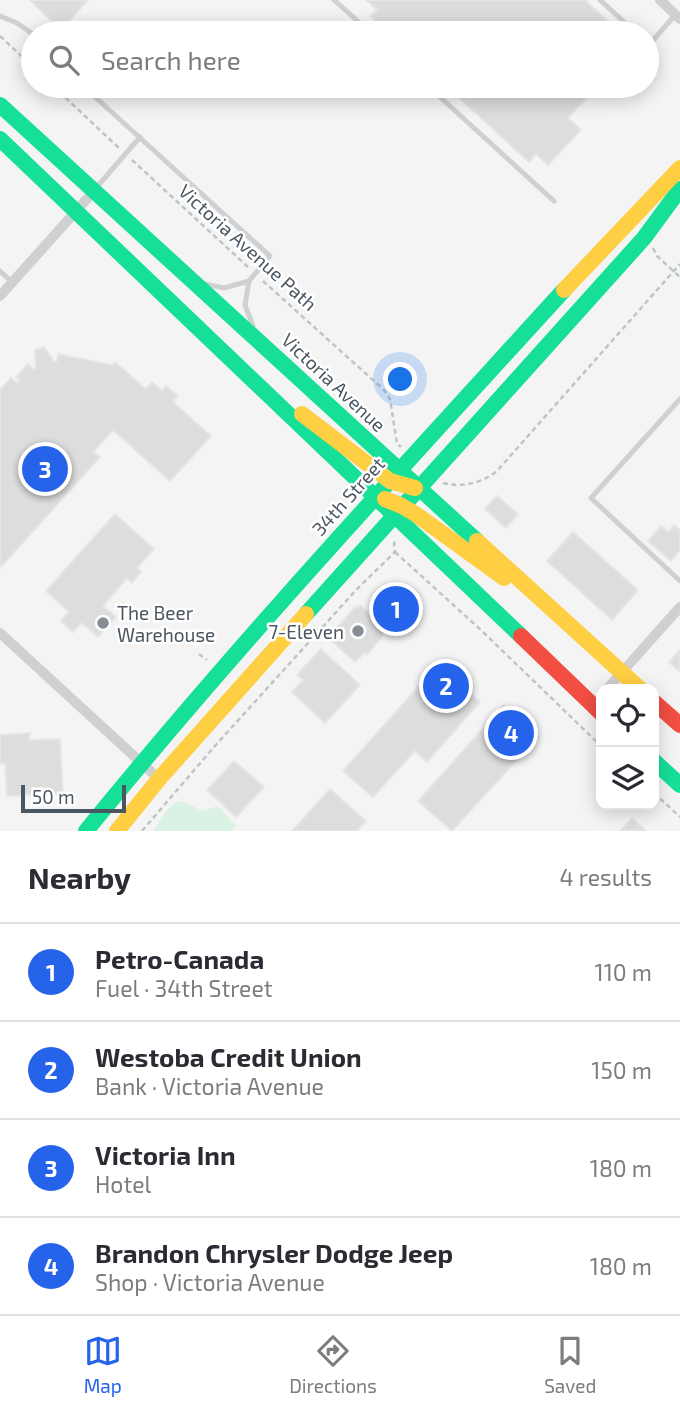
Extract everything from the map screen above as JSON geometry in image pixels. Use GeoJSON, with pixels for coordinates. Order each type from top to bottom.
{"type":"FeatureCollection","features":[{"type":"Feature","properties":{"kind":"main road","name":"Victoria Avenue"},"geometry":{"type":"LineString","coordinates":[[0,102],[258,339],[395,476],[418,488],[634,684]]}},
{"type":"Feature","properties":{"kind":"main road"},"geometry":{"type":"LineString","coordinates":[[0,139],[375,497],[398,510],[417,515],[575,631]]}},
{"type":"Feature","properties":{"kind":"main road","name":"34th Street"},"geometry":{"type":"LineString","coordinates":[[86,831],[141,762],[375,497],[626,222],[680,168]]}},
{"type":"Feature","properties":{"kind":"main road"},"geometry":{"type":"LineString","coordinates":[[117,831],[247,678],[644,238],[680,189]]}},
{"type":"Feature","properties":{"kind":"main road"},"geometry":{"type":"LineString","coordinates":[[605,245],[623,261]]}},
{"type":"Feature","properties":{"kind":"main road"},"geometry":{"type":"LineString","coordinates":[[231,360],[395,476]]}},
{"type":"Feature","properties":{"kind":"main road"},"geometry":{"type":"LineString","coordinates":[[398,510],[596,703]]}},
{"type":"Feature","properties":{"kind":"main road"},"geometry":{"type":"LineString","coordinates":[[228,662],[247,678]]}},
{"type":"Feature","properties":{"kind":"main road"},"geometry":{"type":"LineString","coordinates":[[659,706],[680,725]]}},
{"type":"Feature","properties":{"kind":"main road"},"geometry":{"type":"LineString","coordinates":[[659,766],[680,785]]}},
{"type":"Feature","properties":{"kind":"street"},"geometry":{"type":"LineString","coordinates":[[660,0],[678,17]]}},
{"type":"Feature","properties":{"kind":"street"},"geometry":{"type":"LineString","coordinates":[[0,296],[94,191]]}},
{"type":"Feature","properties":{"kind":"street"},"geometry":{"type":"LineString","coordinates":[[611,684],[680,607]]}},
{"type":"Feature","properties":{"kind":"street"},"geometry":{"type":"LineString","coordinates":[[0,633],[159,779]]}},
{"type":"Feature","properties":{"kind":"lane"},"geometry":{"type":"LineString","coordinates":[[334,0],[358,21]]}},
{"type":"Feature","properties":{"kind":"lane"},"geometry":{"type":"LineString","coordinates":[[600,0],[623,21]]}},
{"type":"Feature","properties":{"kind":"lane"},"geometry":{"type":"LineString","coordinates":[[0,16],[21,26]]}},
{"type":"Feature","properties":{"kind":"lane"},"geometry":{"type":"LineString","coordinates":[[659,35],[678,17]]}},
{"type":"Feature","properties":{"kind":"lane"},"geometry":{"type":"LineString","coordinates":[[96,98],[270,256],[249,281],[224,288],[195,282]]}},
{"type":"Feature","properties":{"kind":"lane"},"geometry":{"type":"LineString","coordinates":[[441,98],[554,201]]}},
{"type":"Feature","properties":{"kind":"lane"},"geometry":{"type":"LineString","coordinates":[[94,191],[139,137]]}},
{"type":"Feature","properties":{"kind":"lane"},"geometry":{"type":"LineString","coordinates":[[0,271],[12,282]]}},
{"type":"Feature","properties":{"kind":"lane"},"geometry":{"type":"LineString","coordinates":[[249,281],[245,305],[258,339]]}},
{"type":"Feature","properties":{"kind":"lane"},"geometry":{"type":"LineString","coordinates":[[680,399],[591,498],[680,582]]}},
{"type":"Feature","properties":{"kind":"path"},"geometry":{"type":"LineString","coordinates":[[0,36],[21,56]]}},
{"type":"Feature","properties":{"kind":"path","name":"Victoria Avenue Path"},"geometry":{"type":"LineString","coordinates":[[66,98],[232,255],[384,390],[390,399],[397,444]]}},
{"type":"Feature","properties":{"kind":"path"},"geometry":{"type":"LineString","coordinates":[[644,238],[653,246],[657,256],[680,277]]}},
{"type":"Feature","properties":{"kind":"path"},"geometry":{"type":"LineString","coordinates":[[444,485],[478,482],[497,471],[680,264]]}},
{"type":"Feature","properties":{"kind":"path"},"geometry":{"type":"LineString","coordinates":[[394,543],[395,552],[498,646],[596,741]]}},
{"type":"Feature","properties":{"kind":"path"},"geometry":{"type":"LineString","coordinates":[[142,831],[357,589],[395,552]]}},
{"type":"Feature","properties":{"kind":"path"},"geometry":{"type":"LineString","coordinates":[[199,653],[207,660]]}},
{"type":"Feature","properties":{"kind":"path"},"geometry":{"type":"LineString","coordinates":[[659,798],[680,817]]}},
{"type":"Feature","properties":{"kind":"green space"},"geometry":{"type":"Polygon","coordinates":[[[176,802],[184,802],[202,811],[218,806],[236,826],[228,831],[153,831],[165,812],[176,802]]]}},
{"type":"Feature","properties":{"kind":"building"},"geometry":{"type":"Polygon","coordinates":[[[30,0],[88,0],[69,21],[52,21],[30,0]]]}},
{"type":"Feature","properties":{"kind":"building"},"geometry":{"type":"Polygon","coordinates":[[[366,0],[585,0],[608,21],[376,21],[370,16],[377,10],[366,0]]]}},
{"type":"Feature","properties":{"kind":"building"},"geometry":{"type":"Polygon","coordinates":[[[459,98],[587,98],[568,118],[581,130],[548,165],[536,154],[529,162],[459,98]]]}},
{"type":"Feature","properties":{"kind":"building"},"geometry":{"type":"Polygon","coordinates":[[[44,347],[54,362],[57,361],[58,354],[112,365],[115,362],[146,389],[152,382],[162,391],[166,386],[178,396],[173,402],[211,436],[170,481],[113,430],[93,452],[100,457],[0,568],[0,390],[11,378],[17,383],[20,380],[16,377],[28,364],[33,369],[36,368],[35,350],[44,347]]]}},
{"type":"Feature","properties":{"kind":"building"},"geometry":{"type":"Polygon","coordinates":[[[497,496],[518,514],[506,528],[485,509],[497,496]]]}},
{"type":"Feature","properties":{"kind":"building"},"geometry":{"type":"Polygon","coordinates":[[[115,514],[154,549],[137,568],[141,572],[132,583],[127,578],[103,606],[116,617],[98,637],[82,623],[73,632],[61,621],[69,612],[46,591],[115,514]]]}},
{"type":"Feature","properties":{"kind":"building"},"geometry":{"type":"Polygon","coordinates":[[[674,525],[680,530],[680,550],[671,561],[648,541],[661,526],[668,532],[674,525]]]}},
{"type":"Feature","properties":{"kind":"building"},"geometry":{"type":"Polygon","coordinates":[[[573,532],[638,590],[612,620],[547,561],[573,532]]]}},
{"type":"Feature","properties":{"kind":"building","name":"7-Eleven"},"geometry":{"type":"Polygon","coordinates":[[[360,605],[382,625],[382,637],[367,655],[364,653],[355,662],[328,638],[356,606],[358,608],[360,605]]]}},
{"type":"Feature","properties":{"kind":"building"},"geometry":{"type":"Polygon","coordinates":[[[321,649],[360,685],[325,723],[292,692],[303,680],[297,675],[321,649]]]}},
{"type":"Feature","properties":{"kind":"building"},"geometry":{"type":"Polygon","coordinates":[[[680,650],[680,672],[669,662],[680,650]]]}},
{"type":"Feature","properties":{"kind":"building"},"geometry":{"type":"Polygon","coordinates":[[[438,665],[457,682],[462,676],[473,685],[468,691],[480,702],[427,762],[415,751],[373,797],[343,771],[438,665]]]}},
{"type":"Feature","properties":{"kind":"building"},"geometry":{"type":"Polygon","coordinates":[[[504,705],[538,737],[452,831],[418,801],[504,705]]]}},
{"type":"Feature","properties":{"kind":"building"},"geometry":{"type":"Polygon","coordinates":[[[30,733],[29,740],[60,739],[63,793],[7,796],[5,763],[0,764],[0,735],[30,733]]]}},
{"type":"Feature","properties":{"kind":"building"},"geometry":{"type":"Polygon","coordinates":[[[234,761],[264,787],[236,817],[207,790],[234,761]]]}},
{"type":"Feature","properties":{"kind":"building"},"geometry":{"type":"Polygon","coordinates":[[[330,789],[366,821],[357,831],[292,831],[330,789]]]}},
{"type":"Feature","properties":{"kind":"building"},"geometry":{"type":"Polygon","coordinates":[[[632,818],[646,831],[620,831],[632,818]]]}},
{"type":"Feature","properties":{"kind":"traffic: fast"},"geometry":{"type":"LineString","coordinates":[[0,105],[477,541]]}},
{"type":"Feature","properties":{"kind":"traffic: fast"},"geometry":{"type":"LineString","coordinates":[[0,139],[521,636]]}},
{"type":"Feature","properties":{"kind":"traffic: fast"},"geometry":{"type":"LineString","coordinates":[[306,614],[644,238],[680,189]]}},
{"type":"Feature","properties":{"kind":"traffic: fast"},"geometry":{"type":"LineString","coordinates":[[86,831],[261,625],[564,290]]}},
{"type":"Feature","properties":{"kind":"traffic: fast"},"geometry":{"type":"LineString","coordinates":[[659,766],[680,785]]}},
{"type":"Feature","properties":{"kind":"traffic: slow"},"geometry":{"type":"LineString","coordinates":[[564,290],[680,168]]}},
{"type":"Feature","properties":{"kind":"traffic: slow"},"geometry":{"type":"LineString","coordinates":[[302,414],[390,481],[415,488]]}},
{"type":"Feature","properties":{"kind":"traffic: slow"},"geometry":{"type":"LineString","coordinates":[[385,499],[417,515],[504,578]]}},
{"type":"Feature","properties":{"kind":"traffic: slow"},"geometry":{"type":"LineString","coordinates":[[477,541],[634,684]]}},
{"type":"Feature","properties":{"kind":"traffic: slow"},"geometry":{"type":"LineString","coordinates":[[117,831],[159,779],[306,614]]}},
{"type":"Feature","properties":{"kind":"traffic: jam"},"geometry":{"type":"LineString","coordinates":[[521,636],[596,708]]}},
{"type":"Feature","properties":{"kind":"traffic: jam"},"geometry":{"type":"LineString","coordinates":[[659,706],[680,725]]}},
{"type":"Feature","properties":{"kind":"place","name":"Victoria Inn"},"geometry":{"type":"Point","coordinates":[45,469]}},
{"type":"Feature","properties":{"kind":"place","name":"Petro-Canada"},"geometry":{"type":"Point","coordinates":[396,609]}},
{"type":"Feature","properties":{"kind":"place","name":"The Beer Warehouse"},"geometry":{"type":"Point","coordinates":[103,623]}},
{"type":"Feature","properties":{"kind":"place","name":"7-Eleven"},"geometry":{"type":"Point","coordinates":[358,631]}},
{"type":"Feature","properties":{"kind":"place","name":"Westoba Credit Union"},"geometry":{"type":"Point","coordinates":[446,686]}},
{"type":"Feature","properties":{"kind":"place","name":"Brandon Chrysler Dodge Jeep"},"geometry":{"type":"Point","coordinates":[511,733]}}]}
